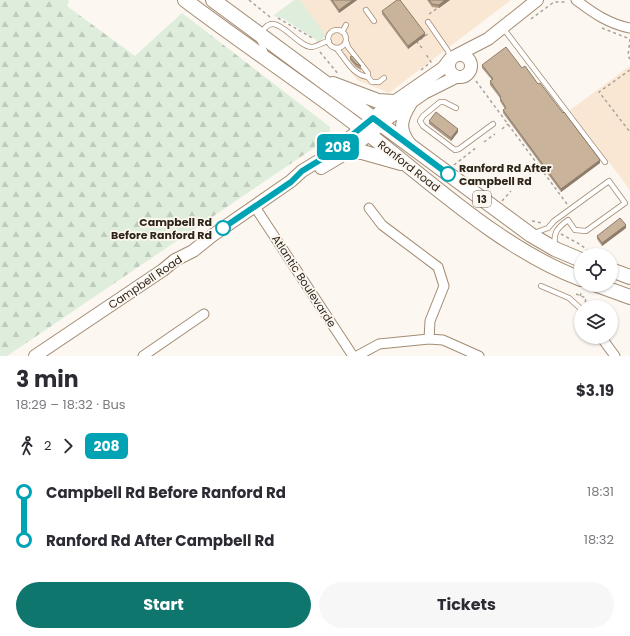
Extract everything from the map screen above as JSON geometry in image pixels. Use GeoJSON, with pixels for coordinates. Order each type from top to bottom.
{"type":"FeatureCollection","features":[{"type":"Feature","properties":{"kind":"main road","name":"Ranford Road"},"geometry":{"type":"LineString","coordinates":[[185,0],[365,131],[517,248],[574,281]]}},
{"type":"Feature","properties":{"kind":"main road","name":"Ranford Road"},"geometry":{"type":"LineString","coordinates":[[213,0],[531,235],[555,249],[574,257]]}},
{"type":"Feature","properties":{"kind":"main road"},"geometry":{"type":"LineString","coordinates":[[317,78],[378,101],[394,102]]}},
{"type":"Feature","properties":{"kind":"main road"},"geometry":{"type":"LineString","coordinates":[[348,152],[362,152],[411,166]]}},
{"type":"Feature","properties":{"kind":"main road"},"geometry":{"type":"LineString","coordinates":[[618,273],[630,277]]}},
{"type":"Feature","properties":{"kind":"main road"},"geometry":{"type":"LineString","coordinates":[[618,292],[630,296]]}},
{"type":"Feature","properties":{"kind":"street"},"geometry":{"type":"LineString","coordinates":[[584,0],[590,10]]}},
{"type":"Feature","properties":{"kind":"street","name":"Campbell Road"},"geometry":{"type":"LineString","coordinates":[[35,356],[163,270],[175,260],[194,251],[213,235],[293,180],[302,171],[365,131],[377,121],[394,102],[443,68],[453,56],[488,39],[538,1]]}},
{"type":"Feature","properties":{"kind":"street"},"geometry":{"type":"LineString","coordinates":[[572,1],[590,10],[600,18],[619,26],[630,28]]}},
{"type":"Feature","properties":{"kind":"street","name":"Campbell Road"},"geometry":{"type":"LineString","coordinates":[[471,66],[488,39]]}},
{"type":"Feature","properties":{"kind":"street"},"geometry":{"type":"LineString","coordinates":[[462,55],[468,58],[471,66],[467,75],[456,77],[450,71],[448,67],[453,56],[462,55]]}},
{"type":"Feature","properties":{"kind":"street","name":"Campbell Road"},"geometry":{"type":"LineString","coordinates":[[377,121],[424,92],[456,77]]}},
{"type":"Feature","properties":{"kind":"street","name":"Campbell Road"},"geometry":{"type":"LineString","coordinates":[[412,147],[403,135],[402,130],[404,116],[413,100]]}},
{"type":"Feature","properties":{"kind":"street","name":"Campbell Road"},"geometry":{"type":"LineString","coordinates":[[293,180],[308,176],[348,152],[365,131]]}},
{"type":"Feature","properties":{"kind":"street","name":"Atlantic Boulevarde"},"geometry":{"type":"LineString","coordinates":[[255,207],[353,356]]}},
{"type":"Feature","properties":{"kind":"street"},"geometry":{"type":"LineString","coordinates":[[369,208],[382,225],[438,267],[444,286],[430,321],[429,339]]}},
{"type":"Feature","properties":{"kind":"street"},"geometry":{"type":"LineString","coordinates":[[143,356],[204,314]]}},
{"type":"Feature","properties":{"kind":"street"},"geometry":{"type":"LineString","coordinates":[[357,356],[379,344],[429,339],[443,340],[479,356]]}},
{"type":"Feature","properties":{"kind":"street"},"geometry":{"type":"LineString","coordinates":[[606,344],[615,356]]}},
{"type":"Feature","properties":{"kind":"lane"},"geometry":{"type":"LineString","coordinates":[[366,10],[374,21]]}},
{"type":"Feature","properties":{"kind":"lane"},"geometry":{"type":"LineString","coordinates":[[428,22],[438,40],[453,56]]}},
{"type":"Feature","properties":{"kind":"lane"},"geometry":{"type":"LineString","coordinates":[[283,72],[278,61],[263,50],[259,40],[260,36],[272,24],[280,24],[303,44],[311,47],[329,41]]}},
{"type":"Feature","properties":{"kind":"lane"},"geometry":{"type":"LineString","coordinates":[[342,32],[346,25]]}},
{"type":"Feature","properties":{"kind":"lane"},"geometry":{"type":"LineString","coordinates":[[368,77],[354,72],[336,48],[331,46],[329,41],[330,33],[335,28],[345,35],[348,47],[368,73],[368,77],[372,82],[379,82],[384,78]]}},
{"type":"Feature","properties":{"kind":"lane"},"geometry":{"type":"LineString","coordinates":[[502,28],[605,162]]}},
{"type":"Feature","properties":{"kind":"lane"},"geometry":{"type":"LineString","coordinates":[[336,48],[341,47],[346,41]]}},
{"type":"Feature","properties":{"kind":"lane"},"geometry":{"type":"LineString","coordinates":[[456,108],[444,102],[440,102],[423,116],[420,121],[424,126],[455,150],[459,149],[493,124]]}},
{"type":"Feature","properties":{"kind":"lane"},"geometry":{"type":"LineString","coordinates":[[531,235],[548,228],[554,221],[609,181],[625,203],[586,231],[575,230],[568,220],[557,229],[553,238],[555,249]]}},
{"type":"Feature","properties":{"kind":"lane"},"geometry":{"type":"LineString","coordinates":[[541,286],[569,298],[574,303]]}},
{"type":"Feature","properties":{"kind":"path"},"geometry":{"type":"LineString","coordinates":[[531,19],[554,1],[572,1]]}},
{"type":"Feature","properties":{"kind":"path"},"geometry":{"type":"LineString","coordinates":[[429,14],[441,5]]}},
{"type":"Feature","properties":{"kind":"path"},"geometry":{"type":"LineString","coordinates":[[422,48],[417,42],[431,31]]}},
{"type":"Feature","properties":{"kind":"path"},"geometry":{"type":"LineString","coordinates":[[630,39],[628,56],[630,59]]}},
{"type":"Feature","properties":{"kind":"path"},"geometry":{"type":"LineString","coordinates":[[421,70],[431,62],[425,53]]}},
{"type":"Feature","properties":{"kind":"path"},"geometry":{"type":"LineString","coordinates":[[630,70],[599,92],[630,132]]}},
{"type":"Feature","properties":{"kind":"path"},"geometry":{"type":"LineString","coordinates":[[476,82],[571,209]]}},
{"type":"Feature","properties":{"kind":"path"},"geometry":{"type":"LineString","coordinates":[[502,129],[508,124]]}},
{"type":"Feature","properties":{"kind":"path"},"geometry":{"type":"LineString","coordinates":[[484,142],[495,134]]}},
{"type":"Feature","properties":{"kind":"path"},"geometry":{"type":"LineString","coordinates":[[454,165],[477,147]]}},
{"type":"Feature","properties":{"kind":"path"},"geometry":{"type":"LineString","coordinates":[[535,173],[541,169]]}},
{"type":"Feature","properties":{"kind":"path"},"geometry":{"type":"LineString","coordinates":[[518,186],[528,179]]}},
{"type":"Feature","properties":{"kind":"path"},"geometry":{"type":"LineString","coordinates":[[502,201],[511,191]]}},
{"type":"Feature","properties":{"kind":"path"},"geometry":{"type":"LineString","coordinates":[[560,234],[584,248]]}},
{"type":"Feature","properties":{"kind":"path"},"geometry":{"type":"LineString","coordinates":[[580,292],[580,296]]}},
{"type":"Feature","properties":{"kind":"shaded area"},"geometry":{"type":"Polygon","coordinates":[[[298,0],[511,0],[389,93],[357,80],[298,0]]]}},
{"type":"Feature","properties":{"kind":"shaded area"},"geometry":{"type":"Polygon","coordinates":[[[630,66],[630,190],[570,110],[630,66]]]}},
{"type":"Feature","properties":{"kind":"green space"},"geometry":{"type":"Polygon","coordinates":[[[0,0],[69,0],[67,6],[135,56],[182,13],[330,127],[330,137],[7,356],[0,356],[0,0]]]}},
{"type":"Feature","properties":{"kind":"green space"},"geometry":{"type":"Polygon","coordinates":[[[294,0],[300,0],[326,36],[318,43],[315,39],[282,18],[273,16],[294,0]]]}},
{"type":"Feature","properties":{"kind":"building"},"geometry":{"type":"Polygon","coordinates":[[[332,0],[353,0],[339,10],[332,0]]]}},
{"type":"Feature","properties":{"kind":"building"},"geometry":{"type":"Polygon","coordinates":[[[397,0],[400,0],[425,33],[408,46],[382,11],[397,0]]]}},
{"type":"Feature","properties":{"kind":"building"},"geometry":{"type":"Polygon","coordinates":[[[429,0],[445,0],[439,5],[432,4],[429,0]]]}},
{"type":"Feature","properties":{"kind":"building"},"geometry":{"type":"Polygon","coordinates":[[[506,47],[522,68],[525,66],[538,84],[540,83],[600,160],[561,189],[503,110],[506,108],[500,98],[501,97],[490,81],[493,79],[482,65],[506,47]]]}},
{"type":"Feature","properties":{"kind":"building"},"geometry":{"type":"Polygon","coordinates":[[[352,56],[361,66],[356,64],[350,57],[352,56]]]}},
{"type":"Feature","properties":{"kind":"building"},"geometry":{"type":"Polygon","coordinates":[[[436,112],[458,129],[451,138],[429,121],[436,112]]]}},
{"type":"Feature","properties":{"kind":"building"},"geometry":{"type":"Polygon","coordinates":[[[620,218],[626,225],[602,243],[597,236],[620,218]]]}},
{"type":"Feature","properties":{"kind":"bus line","name":"208"},"geometry":{"type":"LineString","coordinates":[[223,228],[291,182],[302,171],[325,157],[373,118],[448,174]]}},
{"type":"Feature","properties":{"kind":"place","name":"Ranford Rd After Campbell Rd"},"geometry":{"type":"Point","coordinates":[448,174]}},
{"type":"Feature","properties":{"kind":"place","name":"Campbell Rd Before Ranford Rd"},"geometry":{"type":"Point","coordinates":[223,228]}}]}
